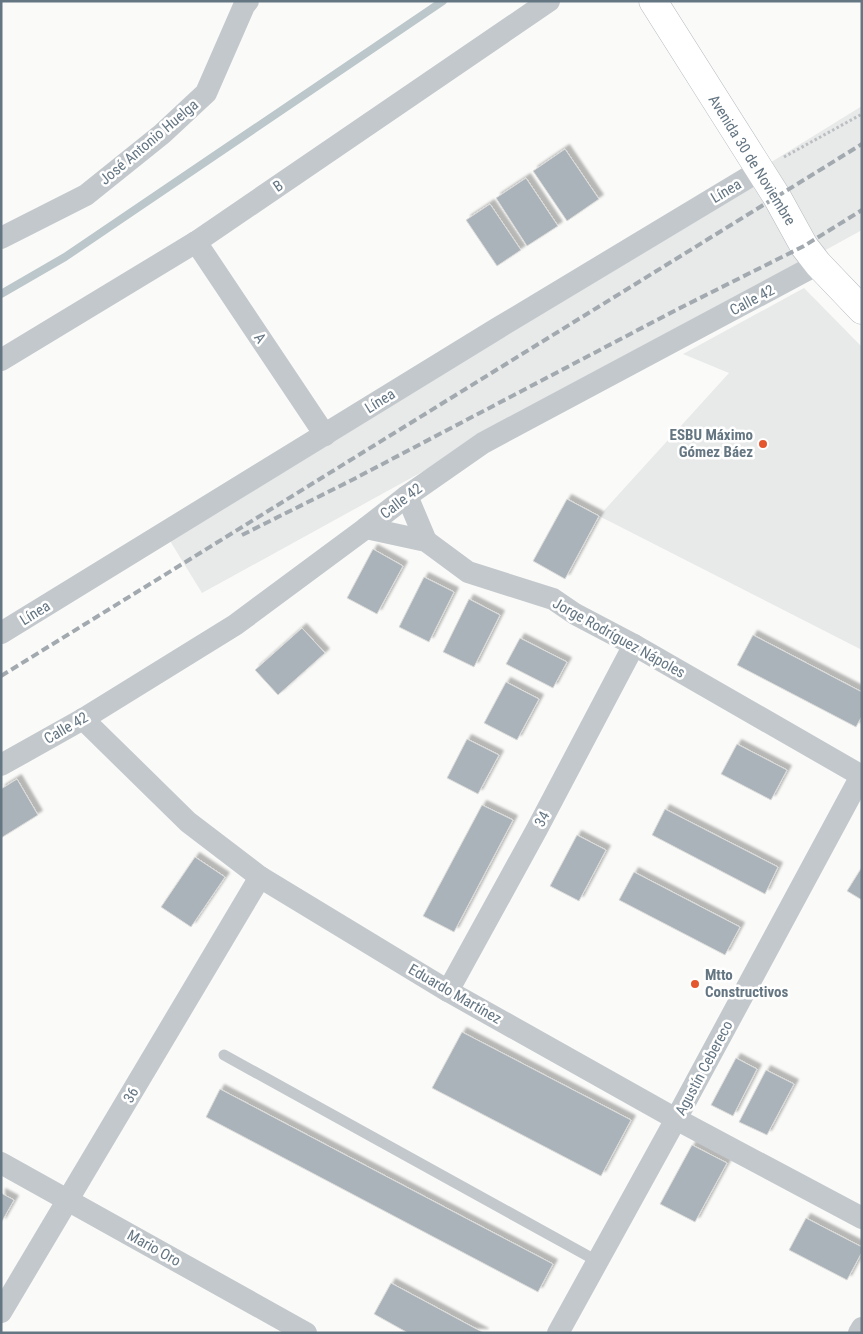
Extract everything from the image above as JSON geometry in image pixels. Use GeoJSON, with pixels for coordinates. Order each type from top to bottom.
{"type":"FeatureCollection","features":[{"type":"Feature","properties":{"kind":"main road","name":"Avenida 30 de Noviembre"},"geometry":{"type":"LineString","coordinates":[[653,1],[777,197],[804,246],[818,264],[862,310]]}},
{"type":"Feature","properties":{"kind":"street","name":"José Antonio Huelga"},"geometry":{"type":"LineString","coordinates":[[1,238],[86,195],[162,134],[206,93],[244,6],[248,1]]}},
{"type":"Feature","properties":{"kind":"street","name":"B"},"geometry":{"type":"LineString","coordinates":[[1,360],[196,242],[549,1]]}},
{"type":"Feature","properties":{"kind":"street","name":"Línea"},"geometry":{"type":"LineString","coordinates":[[1,633],[506,323],[760,171]]}},
{"type":"Feature","properties":{"kind":"street","name":"A"},"geometry":{"type":"LineString","coordinates":[[196,242],[324,434]]}},
{"type":"Feature","properties":{"kind":"street","name":"Calle 42"},"geometry":{"type":"LineString","coordinates":[[1,765],[83,719],[235,625],[406,496],[483,443],[818,264]]}},
{"type":"Feature","properties":{"kind":"street"},"geometry":{"type":"LineString","coordinates":[[406,496],[426,541]]}},
{"type":"Feature","properties":{"kind":"street","name":"Jorge Rodríguez Nápoles"},"geometry":{"type":"LineString","coordinates":[[366,528],[426,541],[468,572],[553,599],[575,614],[634,645],[862,776]]}},
{"type":"Feature","properties":{"kind":"street","name":"34"},"geometry":{"type":"LineString","coordinates":[[448,991],[537,829],[634,645]]}},
{"type":"Feature","properties":{"kind":"street","name":"Eduardo Martínez"},"geometry":{"type":"LineString","coordinates":[[83,719],[188,822],[260,877],[448,991],[676,1120],[862,1218]]}},
{"type":"Feature","properties":{"kind":"street","name":"Agustín Cebereco"},"geometry":{"type":"LineString","coordinates":[[558,1333],[676,1120],[862,776]]}},
{"type":"Feature","properties":{"kind":"street","name":"36"},"geometry":{"type":"LineString","coordinates":[[1,1312],[260,877]]}},
{"type":"Feature","properties":{"kind":"street","name":"Mario Oro"},"geometry":{"type":"LineString","coordinates":[[1,1163],[68,1200],[277,1326],[306,1333]]}},
{"type":"Feature","properties":{"kind":"street"},"geometry":{"type":"LineString","coordinates":[[859,1333],[862,1328]]}},
{"type":"Feature","properties":{"kind":"lane"},"geometry":{"type":"LineString","coordinates":[[224,1055],[597,1261]]}},
{"type":"Feature","properties":{"kind":"path"},"geometry":{"type":"LineString","coordinates":[[760,171],[862,114]]}},
{"type":"Feature","properties":{"kind":"shaded area"},"geometry":{"type":"Polygon","coordinates":[[[862,106],[862,230],[202,593],[167,536],[862,106]]]}},
{"type":"Feature","properties":{"kind":"shaded area","name":"ESBU Máximo Gómez Báez"},"geometry":{"type":"Polygon","coordinates":[[[804,288],[862,347],[862,650],[599,516],[729,373],[683,354],[804,288]]]}},
{"type":"Feature","properties":{"kind":"building"},"geometry":{"type":"Polygon","coordinates":[[[565,149],[599,199],[567,221],[533,171],[565,149]]]}},
{"type":"Feature","properties":{"kind":"building"},"geometry":{"type":"Polygon","coordinates":[[[526,178],[558,226],[527,246],[496,198],[526,178]]]}},
{"type":"Feature","properties":{"kind":"building"},"geometry":{"type":"Polygon","coordinates":[[[490,204],[521,250],[497,266],[466,220],[490,204]]]}},
{"type":"Feature","properties":{"kind":"building"},"geometry":{"type":"Polygon","coordinates":[[[567,499],[599,516],[565,579],[533,561],[567,499]]]}},
{"type":"Feature","properties":{"kind":"building"},"geometry":{"type":"Polygon","coordinates":[[[373,549],[403,566],[377,614],[347,598],[373,549]]]}},
{"type":"Feature","properties":{"kind":"building"},"geometry":{"type":"Polygon","coordinates":[[[424,577],[454,592],[429,642],[399,627],[424,577]]]}},
{"type":"Feature","properties":{"kind":"building"},"geometry":{"type":"Polygon","coordinates":[[[469,599],[500,615],[474,667],[443,652],[469,599]]]}},
{"type":"Feature","properties":{"kind":"building"},"geometry":{"type":"Polygon","coordinates":[[[302,628],[325,653],[278,695],[255,670],[302,628]]]}},
{"type":"Feature","properties":{"kind":"building"},"geometry":{"type":"Polygon","coordinates":[[[753,635],[862,692],[862,716],[856,727],[737,665],[753,635]]]}},
{"type":"Feature","properties":{"kind":"building"},"geometry":{"type":"Polygon","coordinates":[[[520,638],[567,662],[553,688],[506,664],[520,638]]]}},
{"type":"Feature","properties":{"kind":"building"},"geometry":{"type":"Polygon","coordinates":[[[506,682],[539,699],[517,740],[484,723],[506,682]]]}},
{"type":"Feature","properties":{"kind":"building"},"geometry":{"type":"Polygon","coordinates":[[[467,739],[499,755],[478,794],[447,778],[467,739]]]}},
{"type":"Feature","properties":{"kind":"building"},"geometry":{"type":"Polygon","coordinates":[[[737,744],[787,770],[771,800],[721,774],[737,744]]]}},
{"type":"Feature","properties":{"kind":"building"},"geometry":{"type":"Polygon","coordinates":[[[17,779],[38,815],[1,838],[1,789],[17,779]]]}},
{"type":"Feature","properties":{"kind":"building"},"geometry":{"type":"Polygon","coordinates":[[[482,805],[513,820],[454,932],[423,916],[482,805]]]}},
{"type":"Feature","properties":{"kind":"building"},"geometry":{"type":"Polygon","coordinates":[[[665,809],[778,867],[765,894],[652,835],[665,809]]]}},
{"type":"Feature","properties":{"kind":"building"},"geometry":{"type":"Polygon","coordinates":[[[577,835],[606,850],[579,901],[550,886],[577,835]]]}},
{"type":"Feature","properties":{"kind":"building"},"geometry":{"type":"Polygon","coordinates":[[[195,857],[225,877],[191,927],[161,907],[195,857]]]}},
{"type":"Feature","properties":{"kind":"building"},"geometry":{"type":"Polygon","coordinates":[[[862,867],[862,900],[847,891],[862,867]]]}},
{"type":"Feature","properties":{"kind":"building"},"geometry":{"type":"Polygon","coordinates":[[[634,872],[740,927],[725,955],[619,900],[634,872]]]}},
{"type":"Feature","properties":{"kind":"building"},"geometry":{"type":"Polygon","coordinates":[[[462,1032],[631,1120],[601,1176],[432,1088],[462,1032]]]}},
{"type":"Feature","properties":{"kind":"building"},"geometry":{"type":"Polygon","coordinates":[[[736,1058],[757,1069],[733,1116],[711,1105],[736,1058]]]}},
{"type":"Feature","properties":{"kind":"building"},"geometry":{"type":"Polygon","coordinates":[[[766,1070],[794,1084],[767,1135],[739,1122],[766,1070]]]}},
{"type":"Feature","properties":{"kind":"building"},"geometry":{"type":"Polygon","coordinates":[[[220,1089],[553,1264],[538,1292],[206,1117],[220,1089]]]}},
{"type":"Feature","properties":{"kind":"building"},"geometry":{"type":"Polygon","coordinates":[[[692,1145],[727,1163],[695,1222],[660,1204],[692,1145]]]}},
{"type":"Feature","properties":{"kind":"building"},"geometry":{"type":"Polygon","coordinates":[[[1,1193],[14,1200],[1,1223],[1,1193]]]}},
{"type":"Feature","properties":{"kind":"building"},"geometry":{"type":"Polygon","coordinates":[[[806,1218],[862,1247],[862,1252],[847,1280],[789,1250],[806,1218]]]}},
{"type":"Feature","properties":{"kind":"building"},"geometry":{"type":"Polygon","coordinates":[[[391,1283],[484,1333],[408,1333],[374,1314],[391,1283]]]}},
{"type":"Feature","properties":{"kind":"waterway"},"geometry":{"type":"LineString","coordinates":[[1,294],[65,257],[443,1]]}},
{"type":"Feature","properties":{"kind":"railway"},"geometry":{"type":"LineString","coordinates":[[1,676],[862,144]]}},
{"type":"Feature","properties":{"kind":"railway"},"geometry":{"type":"LineString","coordinates":[[242,535],[352,480],[676,310],[804,246],[862,210]]}},
{"type":"Feature","properties":{"kind":"place","name":"ESBU Máximo Gómez Báez"},"geometry":{"type":"Point","coordinates":[763,444]}},
{"type":"Feature","properties":{"kind":"place","name":"Mtto Constructivos"},"geometry":{"type":"Point","coordinates":[695,984]}}]}
